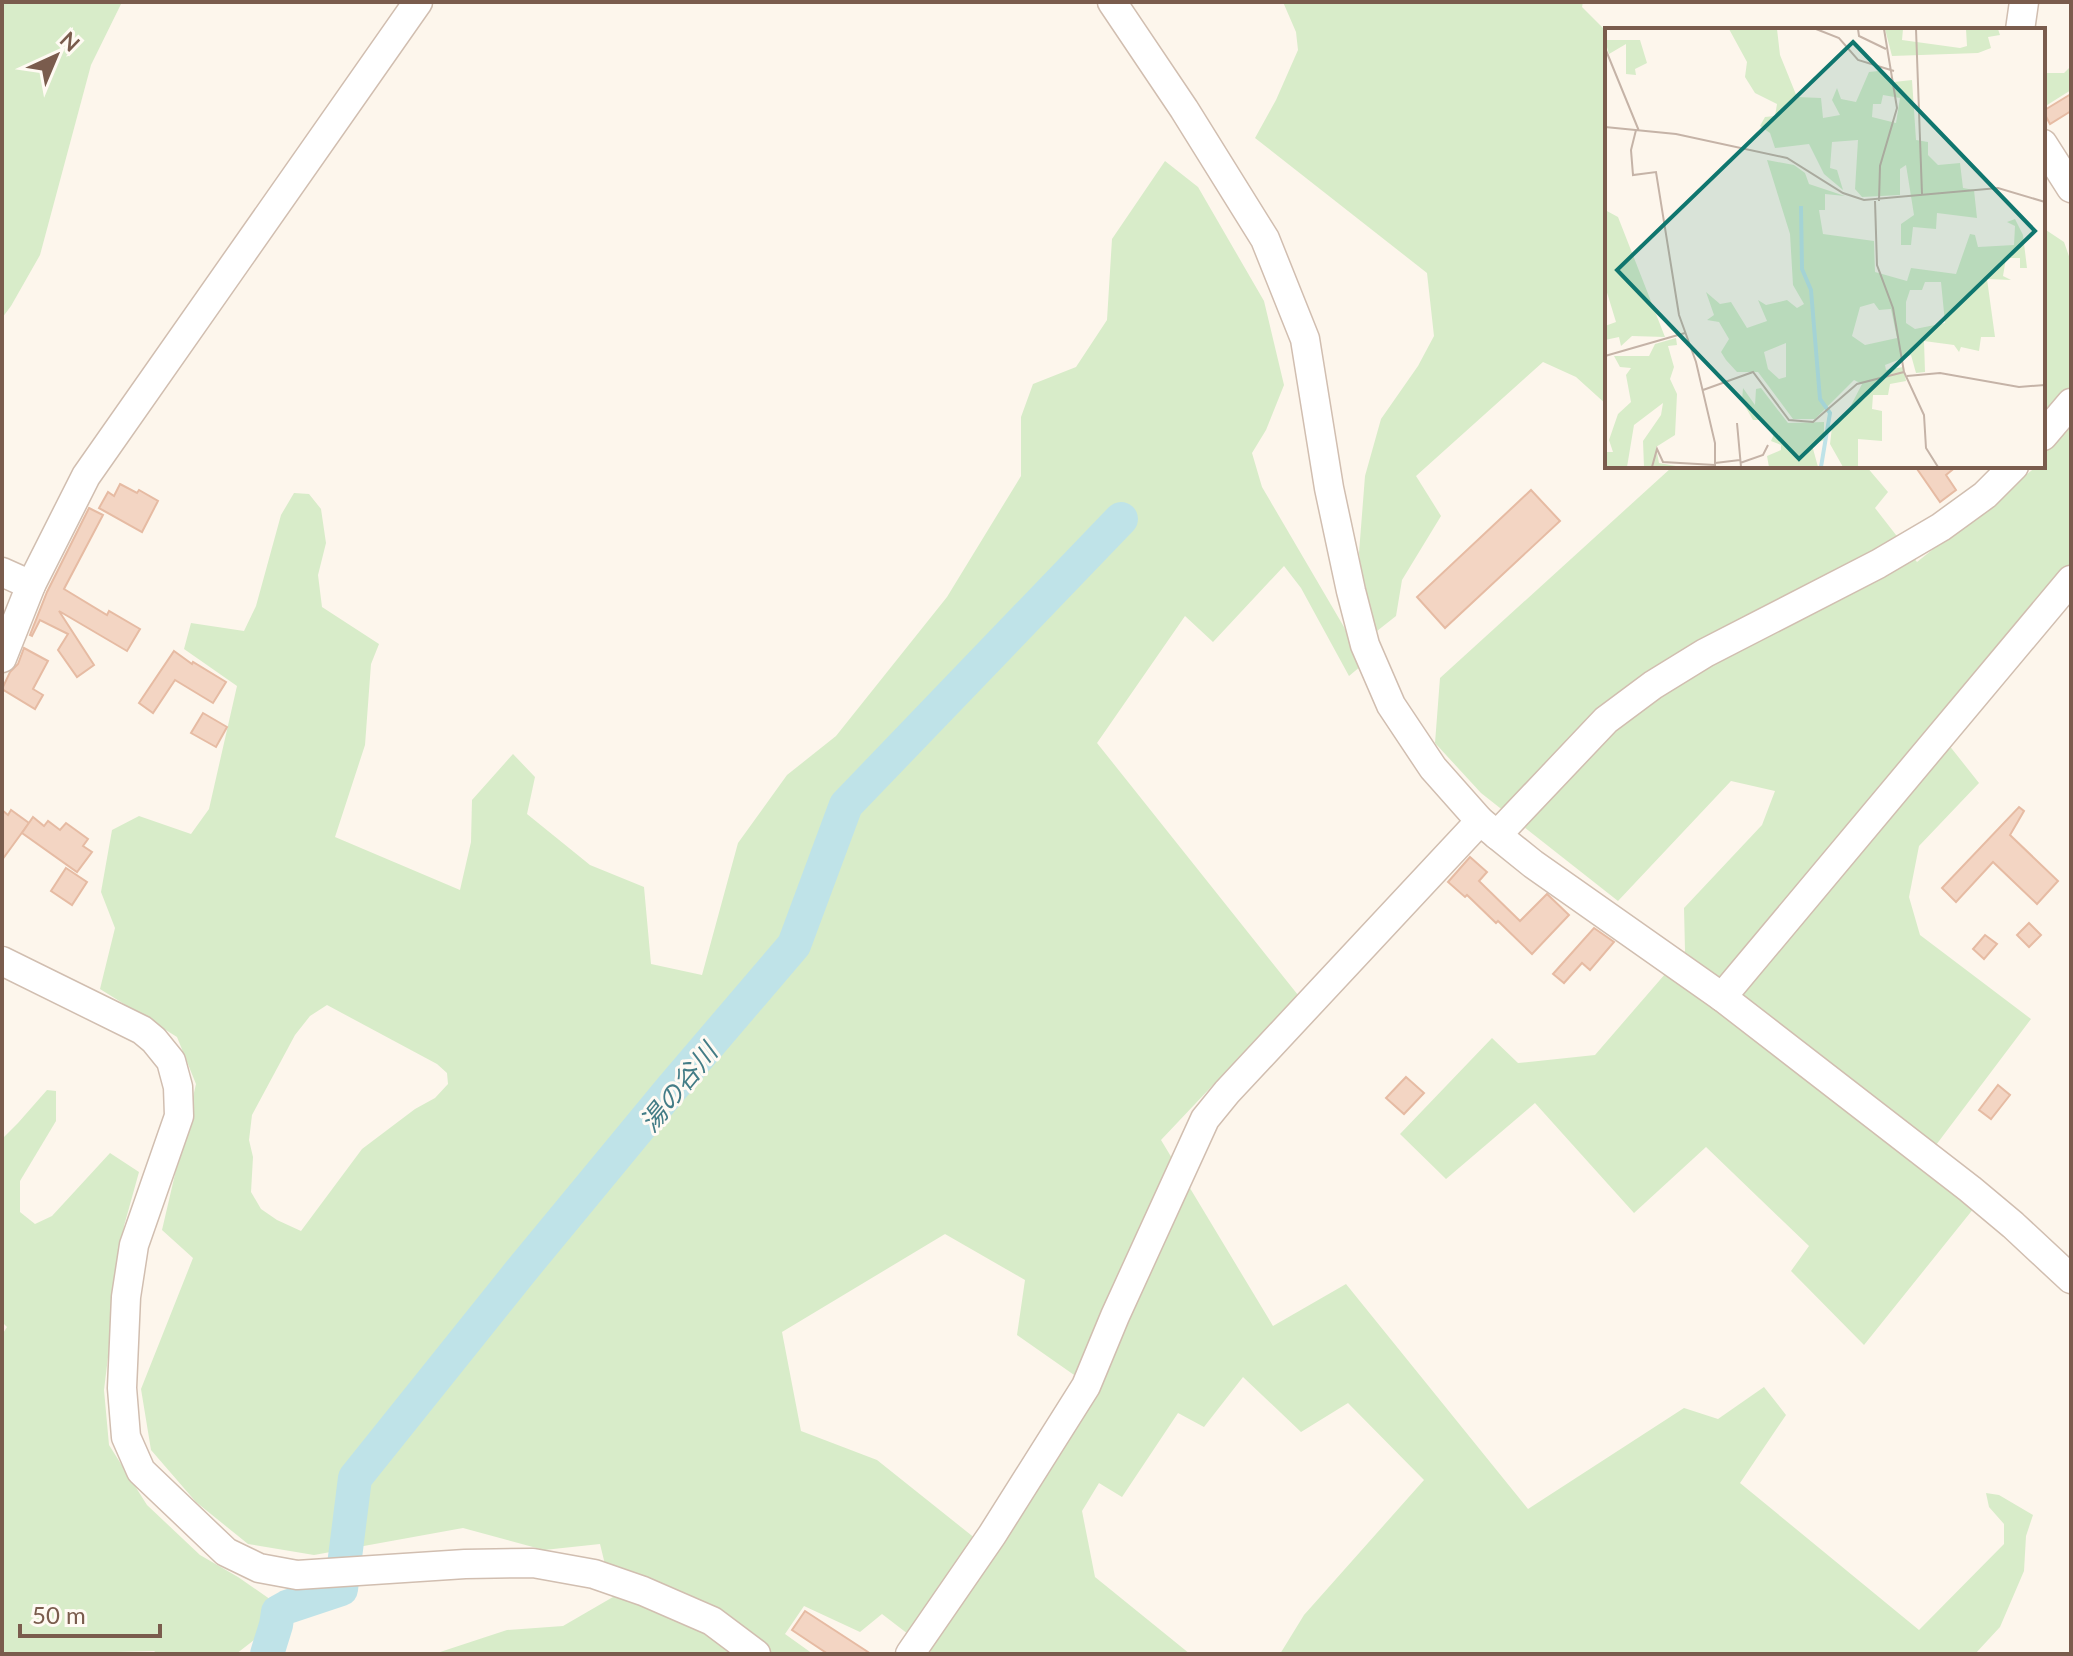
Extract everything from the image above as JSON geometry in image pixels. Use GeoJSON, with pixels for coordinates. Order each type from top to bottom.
{"type":"FeatureCollection","features":[{"type":"Feature","properties":{"kind":"street"},"geometry":{"type":"LineString","coordinates":[[2,658],[31,585],[86,476],[418,2]]}},
{"type":"Feature","properties":{"kind":"street"},"geometry":{"type":"LineString","coordinates":[[1112,2],[1184,109],[1265,239],[1305,339],[1329,488],[1365,645],[1391,705],[1433,768],[1488,828],[1533,864],[1722,997],[1970,1189],[2071,1279]]}},
{"type":"Feature","properties":{"kind":"street"},"geometry":{"type":"LineString","coordinates":[[2020,28],[2024,2]]}},
{"type":"Feature","properties":{"kind":"street"},"geometry":{"type":"LineString","coordinates":[[2045,147],[2071,188]]}},
{"type":"Feature","properties":{"kind":"street"},"geometry":{"type":"LineString","coordinates":[[2045,434],[2071,403]]}},
{"type":"Feature","properties":{"kind":"street"},"geometry":{"type":"LineString","coordinates":[[910,1654],[992,1535],[1086,1386],[1205,1119],[1227,1092],[1427,880],[1606,720],[1653,685],[1705,653],[1878,564],[1941,527],[1985,495],[2012,468]]}},
{"type":"Feature","properties":{"kind":"street"},"geometry":{"type":"LineString","coordinates":[[2,572],[31,585]]}},
{"type":"Feature","properties":{"kind":"street"},"geometry":{"type":"LineString","coordinates":[[1722,997],[2071,580]]}},
{"type":"Feature","properties":{"kind":"street"},"geometry":{"type":"LineString","coordinates":[[2,961],[142,1030],[171,1061],[178,1087],[179,1116],[134,1245],[126,1297],[122,1388],[126,1437],[141,1471],[226,1552],[259,1568],[297,1575],[465,1564],[533,1563],[594,1574],[712,1621],[756,1654]]}},
{"type":"Feature","properties":{"kind":"green space"},"geometry":{"type":"Polygon","coordinates":[[[2,2],[122,2],[91,65],[40,255],[2,318],[2,2]]]}},
{"type":"Feature","properties":{"kind":"green space"},"geometry":{"type":"Polygon","coordinates":[[[1283,2],[1583,2],[1582,7],[1605,30],[1605,403],[1576,377],[1543,362],[1416,476],[1441,516],[1402,580],[1396,616],[1377,631],[1365,601],[1359,553],[1365,476],[1381,419],[1418,366],[1434,336],[1427,273],[1255,138],[1298,50],[1296,32],[1283,2]]]}},
{"type":"Feature","properties":{"kind":"green space"},"geometry":{"type":"Polygon","coordinates":[[[2071,66],[2071,90],[2045,106],[2045,73],[2064,73],[2071,66]]]}},
{"type":"Feature","properties":{"kind":"green space"},"geometry":{"type":"Polygon","coordinates":[[[1165,161],[1198,187],[1264,301],[1284,385],[1266,430],[1252,453],[1262,487],[1344,627],[1361,666],[1349,676],[1301,588],[1284,566],[1213,642],[1185,616],[1097,743],[1298,995],[1161,1140],[1273,1326],[1346,1284],[1528,1509],[1684,1408],[1718,1419],[1764,1387],[1786,1415],[1740,1483],[1919,1630],[2004,1544],[2004,1524],[1989,1507],[1986,1493],[1999,1495],[2033,1515],[2026,1536],[2024,1571],[2000,1627],[1975,1654],[1280,1654],[1304,1615],[1424,1480],[1348,1403],[1301,1432],[1243,1377],[1204,1427],[1178,1413],[1122,1497],[1099,1483],[1082,1511],[1095,1577],[1190,1654],[934,1654],[882,1614],[860,1632],[804,1606],[785,1634],[813,1654],[434,1654],[507,1630],[563,1626],[613,1597],[600,1544],[544,1550],[463,1528],[314,1555],[248,1544],[196,1502],[151,1450],[141,1389],[193,1258],[162,1230],[196,1084],[177,1037],[100,989],[115,928],[101,892],[112,830],[139,816],[191,834],[209,809],[237,686],[184,649],[191,623],[244,631],[256,606],[281,515],[294,493],[309,494],[321,509],[326,543],[318,575],[322,607],[379,644],[371,664],[365,745],[335,837],[460,890],[471,842],[472,800],[513,754],[535,777],[527,814],[590,865],[644,887],[651,964],[702,975],[738,843],[787,775],[836,736],[947,597],[1021,476],[1021,417],[1033,384],[1076,367],[1107,320],[1112,239],[1165,161]],[[327,1005],[310,1016],[295,1035],[252,1115],[249,1140],[253,1157],[251,1192],[261,1209],[301,1231],[362,1149],[415,1109],[435,1098],[448,1084],[447,1073],[437,1064],[327,1005]],[[945,1234],[782,1332],[801,1431],[877,1460],[976,1539],[1077,1377],[1017,1335],[1025,1280],[945,1234]]]}},
{"type":"Feature","properties":{"kind":"green space"},"geometry":{"type":"Polygon","coordinates":[[[2045,229],[2064,242],[2071,262],[2071,569],[1933,725],[1979,783],[1919,846],[1909,897],[1920,935],[2031,1019],[1933,1149],[1974,1208],[1864,1345],[1791,1271],[1809,1246],[1706,1147],[1634,1213],[1535,1103],[1446,1179],[1400,1134],[1492,1038],[1518,1063],[1595,1055],[1685,951],[1684,908],[1762,825],[1775,791],[1731,781],[1618,901],[1481,793],[1435,743],[1440,678],[1671,468],[1868,468],[1888,492],[1875,508],[1917,562],[2034,468],[2045,468],[2045,229]]]}},
{"type":"Feature","properties":{"kind":"green space"},"geometry":{"type":"Polygon","coordinates":[[[47,1090],[56,1091],[56,1121],[20,1181],[20,1212],[35,1224],[52,1216],[110,1153],[139,1172],[124,1226],[104,1390],[109,1445],[147,1505],[200,1555],[274,1602],[263,1633],[236,1654],[158,1654],[154,1651],[2,1654],[2,1335],[7,1327],[2,1322],[2,1139],[47,1090]]]}},
{"type":"Feature","properties":{"kind":"building"},"geometry":{"type":"Polygon","coordinates":[[[2071,94],[2071,111],[2050,124],[2045,110],[2071,94]]]}},
{"type":"Feature","properties":{"kind":"building"},"geometry":{"type":"Polygon","coordinates":[[[1916,468],[1955,468],[1946,475],[1956,490],[1940,502],[1916,468]]]}},
{"type":"Feature","properties":{"kind":"building"},"geometry":{"type":"Polygon","coordinates":[[[120,484],[158,501],[142,532],[99,508],[108,492],[114,496],[120,484]]]}},
{"type":"Feature","properties":{"kind":"building"},"geometry":{"type":"Polygon","coordinates":[[[1531,490],[1560,521],[1445,628],[1417,597],[1531,490]]]}},
{"type":"Feature","properties":{"kind":"building"},"geometry":{"type":"Polygon","coordinates":[[[89,508],[103,515],[64,589],[107,615],[109,611],[140,629],[127,651],[59,611],[94,665],[77,677],[58,650],[68,634],[40,620],[30,635],[47,592],[89,508]]]}},
{"type":"Feature","properties":{"kind":"building"},"geometry":{"type":"Polygon","coordinates":[[[24,648],[48,661],[33,689],[43,695],[35,709],[2,689],[24,648]]]}},
{"type":"Feature","properties":{"kind":"building"},"geometry":{"type":"Polygon","coordinates":[[[174,651],[226,682],[213,703],[175,680],[153,713],[139,703],[174,651]]]}},
{"type":"Feature","properties":{"kind":"building"},"geometry":{"type":"Polygon","coordinates":[[[203,713],[227,727],[216,747],[191,733],[203,713]]]}},
{"type":"Feature","properties":{"kind":"building"},"geometry":{"type":"Polygon","coordinates":[[[2019,807],[2024,811],[2010,835],[2058,881],[2037,904],[1993,862],[1956,902],[1942,888],[2019,807]]]}},
{"type":"Feature","properties":{"kind":"building"},"geometry":{"type":"Polygon","coordinates":[[[2,810],[8,815],[11,810],[29,823],[2,860],[2,810]]]}},
{"type":"Feature","properties":{"kind":"building"},"geometry":{"type":"Polygon","coordinates":[[[33,817],[44,826],[48,821],[60,830],[66,823],[88,839],[83,846],[92,852],[77,872],[22,833],[33,817]]]}},
{"type":"Feature","properties":{"kind":"building"},"geometry":{"type":"Polygon","coordinates":[[[1470,857],[1487,872],[1479,881],[1520,921],[1547,894],[1569,915],[1532,954],[1498,921],[1496,923],[1467,895],[1465,897],[1448,882],[1470,857]]]}},
{"type":"Feature","properties":{"kind":"building"},"geometry":{"type":"Polygon","coordinates":[[[66,868],[87,882],[72,905],[51,891],[66,868]]]}},
{"type":"Feature","properties":{"kind":"building"},"geometry":{"type":"Polygon","coordinates":[[[2029,923],[2041,935],[2029,947],[2017,935],[2029,923]]]}},
{"type":"Feature","properties":{"kind":"building"},"geometry":{"type":"Polygon","coordinates":[[[1594,928],[1614,942],[1590,970],[1582,963],[1564,983],[1553,974],[1594,928]]]}},
{"type":"Feature","properties":{"kind":"building"},"geometry":{"type":"Polygon","coordinates":[[[1985,935],[1997,944],[1984,959],[1973,949],[1985,935]]]}},
{"type":"Feature","properties":{"kind":"building"},"geometry":{"type":"Polygon","coordinates":[[[1406,1077],[1424,1093],[1404,1114],[1386,1098],[1406,1077]]]}},
{"type":"Feature","properties":{"kind":"building"},"geometry":{"type":"Polygon","coordinates":[[[1998,1085],[2010,1095],[1991,1119],[1979,1110],[1998,1085]]]}},
{"type":"Feature","properties":{"kind":"building"},"geometry":{"type":"Polygon","coordinates":[[[805,1611],[871,1654],[828,1654],[792,1630],[805,1611]]]}},
{"type":"Feature","properties":{"kind":"waterway","name":"湯の谷川"},"geometry":{"type":"LineString","coordinates":[[267,1654],[278,1612],[341,1589],[355,1478],[520,1272],[794,945],[846,805],[1121,519]]}}]}
